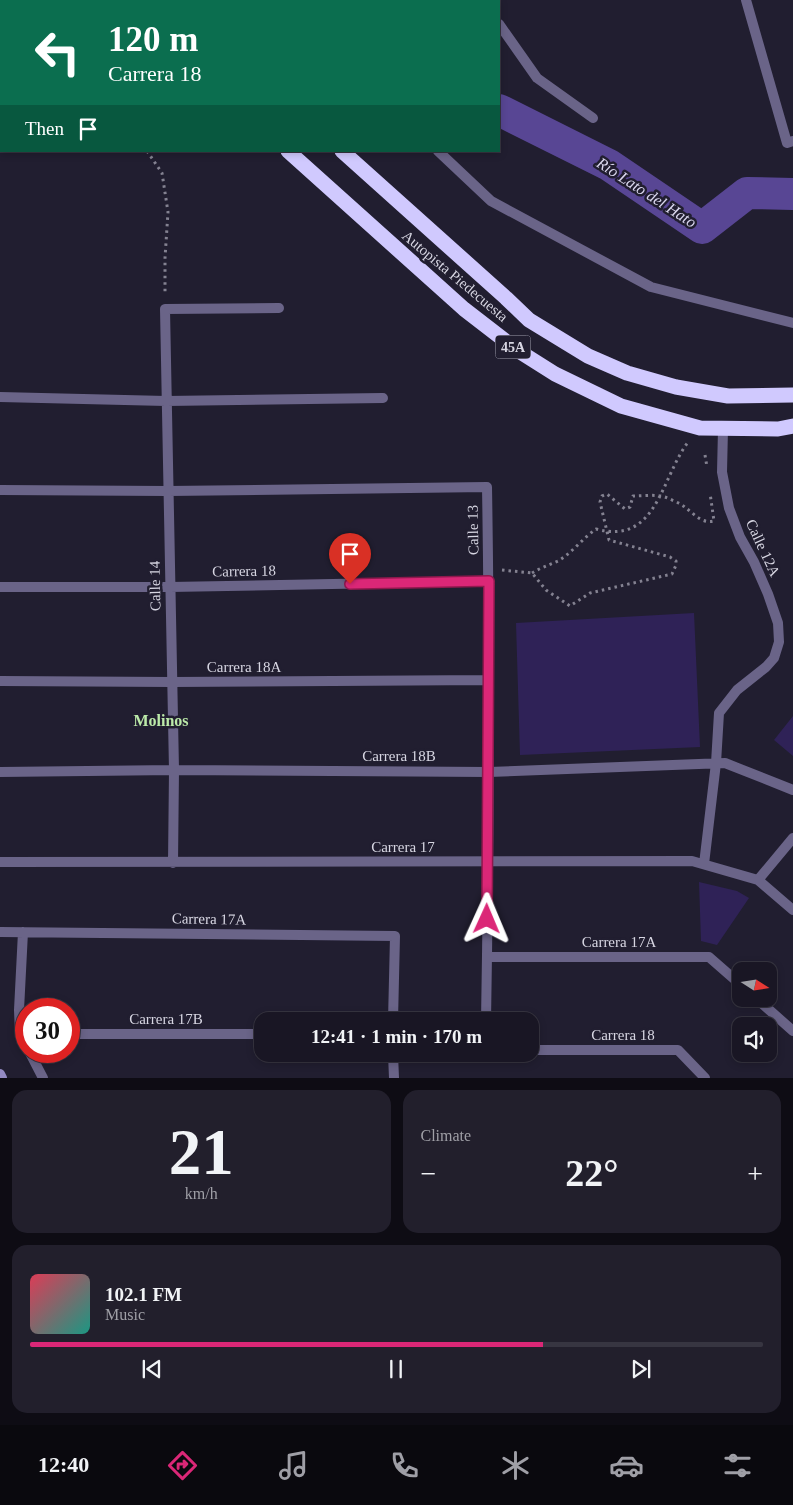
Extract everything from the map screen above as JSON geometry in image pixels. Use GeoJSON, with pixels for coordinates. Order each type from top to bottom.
{"type":"FeatureCollection","features":[{"type":"Feature","properties":{"kind":"highway","name":"Autopista Piedecuesta"},"geometry":{"type":"LineString","coordinates":[[289,152],[464,309],[517,350],[555,374],[621,406],[700,428],[778,429],[793,426]]}},
{"type":"Feature","properties":{"kind":"highway","name":"Autopista Piedecuesta"},"geometry":{"type":"LineString","coordinates":[[343,152],[529,320],[588,356],[627,373],[676,387],[728,396],[793,395]]}},
{"type":"Feature","properties":{"kind":"street"},"geometry":{"type":"LineString","coordinates":[[746,0],[790,142]]}},
{"type":"Feature","properties":{"kind":"street"},"geometry":{"type":"LineString","coordinates":[[500,25],[537,78],[593,118]]}},
{"type":"Feature","properties":{"kind":"street"},"geometry":{"type":"LineString","coordinates":[[439,152],[491,201],[651,286],[793,323]]}},
{"type":"Feature","properties":{"kind":"street"},"geometry":{"type":"LineString","coordinates":[[165,309],[279,308]]}},
{"type":"Feature","properties":{"kind":"street","name":"Calle 14"},"geometry":{"type":"LineString","coordinates":[[165,309],[174,770],[173,863]]}},
{"type":"Feature","properties":{"kind":"street"},"geometry":{"type":"LineString","coordinates":[[0,397],[166,401],[383,398]]}},
{"type":"Feature","properties":{"kind":"street","name":"Calle 12A"},"geometry":{"type":"LineString","coordinates":[[704,864],[716,763],[719,713],[737,690],[766,667],[774,658],[779,642],[778,623],[768,594],[754,562],[740,537],[729,508],[722,472],[723,429]]}},
{"type":"Feature","properties":{"kind":"street","name":"Calle 13"},"geometry":{"type":"LineString","coordinates":[[168,491],[487,487],[489,772],[486,1012]]}},
{"type":"Feature","properties":{"kind":"street"},"geometry":{"type":"LineString","coordinates":[[0,490],[168,491]]}},
{"type":"Feature","properties":{"kind":"street","name":"Carrera 18"},"geometry":{"type":"LineString","coordinates":[[0,587],[170,587],[489,581]]}},
{"type":"Feature","properties":{"kind":"street","name":"Carrera 18A"},"geometry":{"type":"LineString","coordinates":[[0,681],[489,680]]}},
{"type":"Feature","properties":{"kind":"street","name":"Carrera 18B"},"geometry":{"type":"LineString","coordinates":[[0,772],[174,770],[489,772],[726,762],[793,790]]}},
{"type":"Feature","properties":{"kind":"street"},"geometry":{"type":"LineString","coordinates":[[758,880],[793,838]]}},
{"type":"Feature","properties":{"kind":"street","name":"Carrera 17"},"geometry":{"type":"LineString","coordinates":[[0,862],[692,860],[758,880],[793,910]]}},
{"type":"Feature","properties":{"kind":"street","name":"Carrera 17A"},"geometry":{"type":"LineString","coordinates":[[0,932],[395,936],[393,1012]]}},
{"type":"Feature","properties":{"kind":"street"},"geometry":{"type":"LineString","coordinates":[[20,998],[23,932]]}},
{"type":"Feature","properties":{"kind":"street","name":"Carrera 17A"},"geometry":{"type":"LineString","coordinates":[[487,957],[709,957],[732,977]]}},
{"type":"Feature","properties":{"kind":"street"},"geometry":{"type":"LineString","coordinates":[[767,1008],[793,1030]]}},
{"type":"Feature","properties":{"kind":"street","name":"Carrera 17B"},"geometry":{"type":"LineString","coordinates":[[80,1034],[254,1034]]}},
{"type":"Feature","properties":{"kind":"street","name":"Carrera 18"},"geometry":{"type":"LineString","coordinates":[[539,1050],[678,1050],[705,1078]]}},
{"type":"Feature","properties":{"kind":"street"},"geometry":{"type":"LineString","coordinates":[[393,1062],[394,1078]]}},
{"type":"Feature","properties":{"kind":"street"},"geometry":{"type":"LineString","coordinates":[[35,1063],[43,1078]]}},
{"type":"Feature","properties":{"kind":"street"},"geometry":{"type":"LineString","coordinates":[[0,1074],[2,1078]]}},
{"type":"Feature","properties":{"kind":"path"},"geometry":{"type":"LineString","coordinates":[[148,152],[162,173],[168,212],[165,258],[165,309]]}},
{"type":"Feature","properties":{"kind":"path"},"geometry":{"type":"LineString","coordinates":[[489,569],[532,573],[559,560],[596,529],[607,532],[632,529],[642,523],[650,514],[660,496],[680,452],[700,428]]}},
{"type":"Feature","properties":{"kind":"path"},"geometry":{"type":"LineString","coordinates":[[705,455],[708,474]]}},
{"type":"Feature","properties":{"kind":"path"},"geometry":{"type":"LineString","coordinates":[[532,573],[546,590],[570,606],[590,593],[672,574],[676,561],[670,557],[608,540],[600,502],[602,496],[608,494],[625,509],[630,507],[633,496],[660,496],[685,507],[694,515],[710,522],[714,521],[710,493]]}},
{"type":"Feature","properties":{"kind":"shaded area"},"geometry":{"type":"Polygon","coordinates":[[[694,613],[700,747],[520,755],[516,623],[694,613]]]}},
{"type":"Feature","properties":{"kind":"shaded area"},"geometry":{"type":"Polygon","coordinates":[[[793,716],[793,756],[774,740],[793,716]]]}},
{"type":"Feature","properties":{"kind":"shaded area"},"geometry":{"type":"Polygon","coordinates":[[[699,882],[737,891],[749,898],[717,945],[701,941],[699,882]]]}},
{"type":"Feature","properties":{"kind":"waterway","name":"Río Lato del Hato"},"geometry":{"type":"LineString","coordinates":[[500,110],[609,165],[702,228],[747,193],[793,194]]}},
{"type":"Feature","properties":{"kind":"district","name":"Molinos"},"geometry":{"type":"Point","coordinates":[161,720]}},
{"type":"Feature","properties":{"kind":"route"},"geometry":{"type":"LineString","coordinates":[[350,584],[489,581],[487,919]]}}]}
